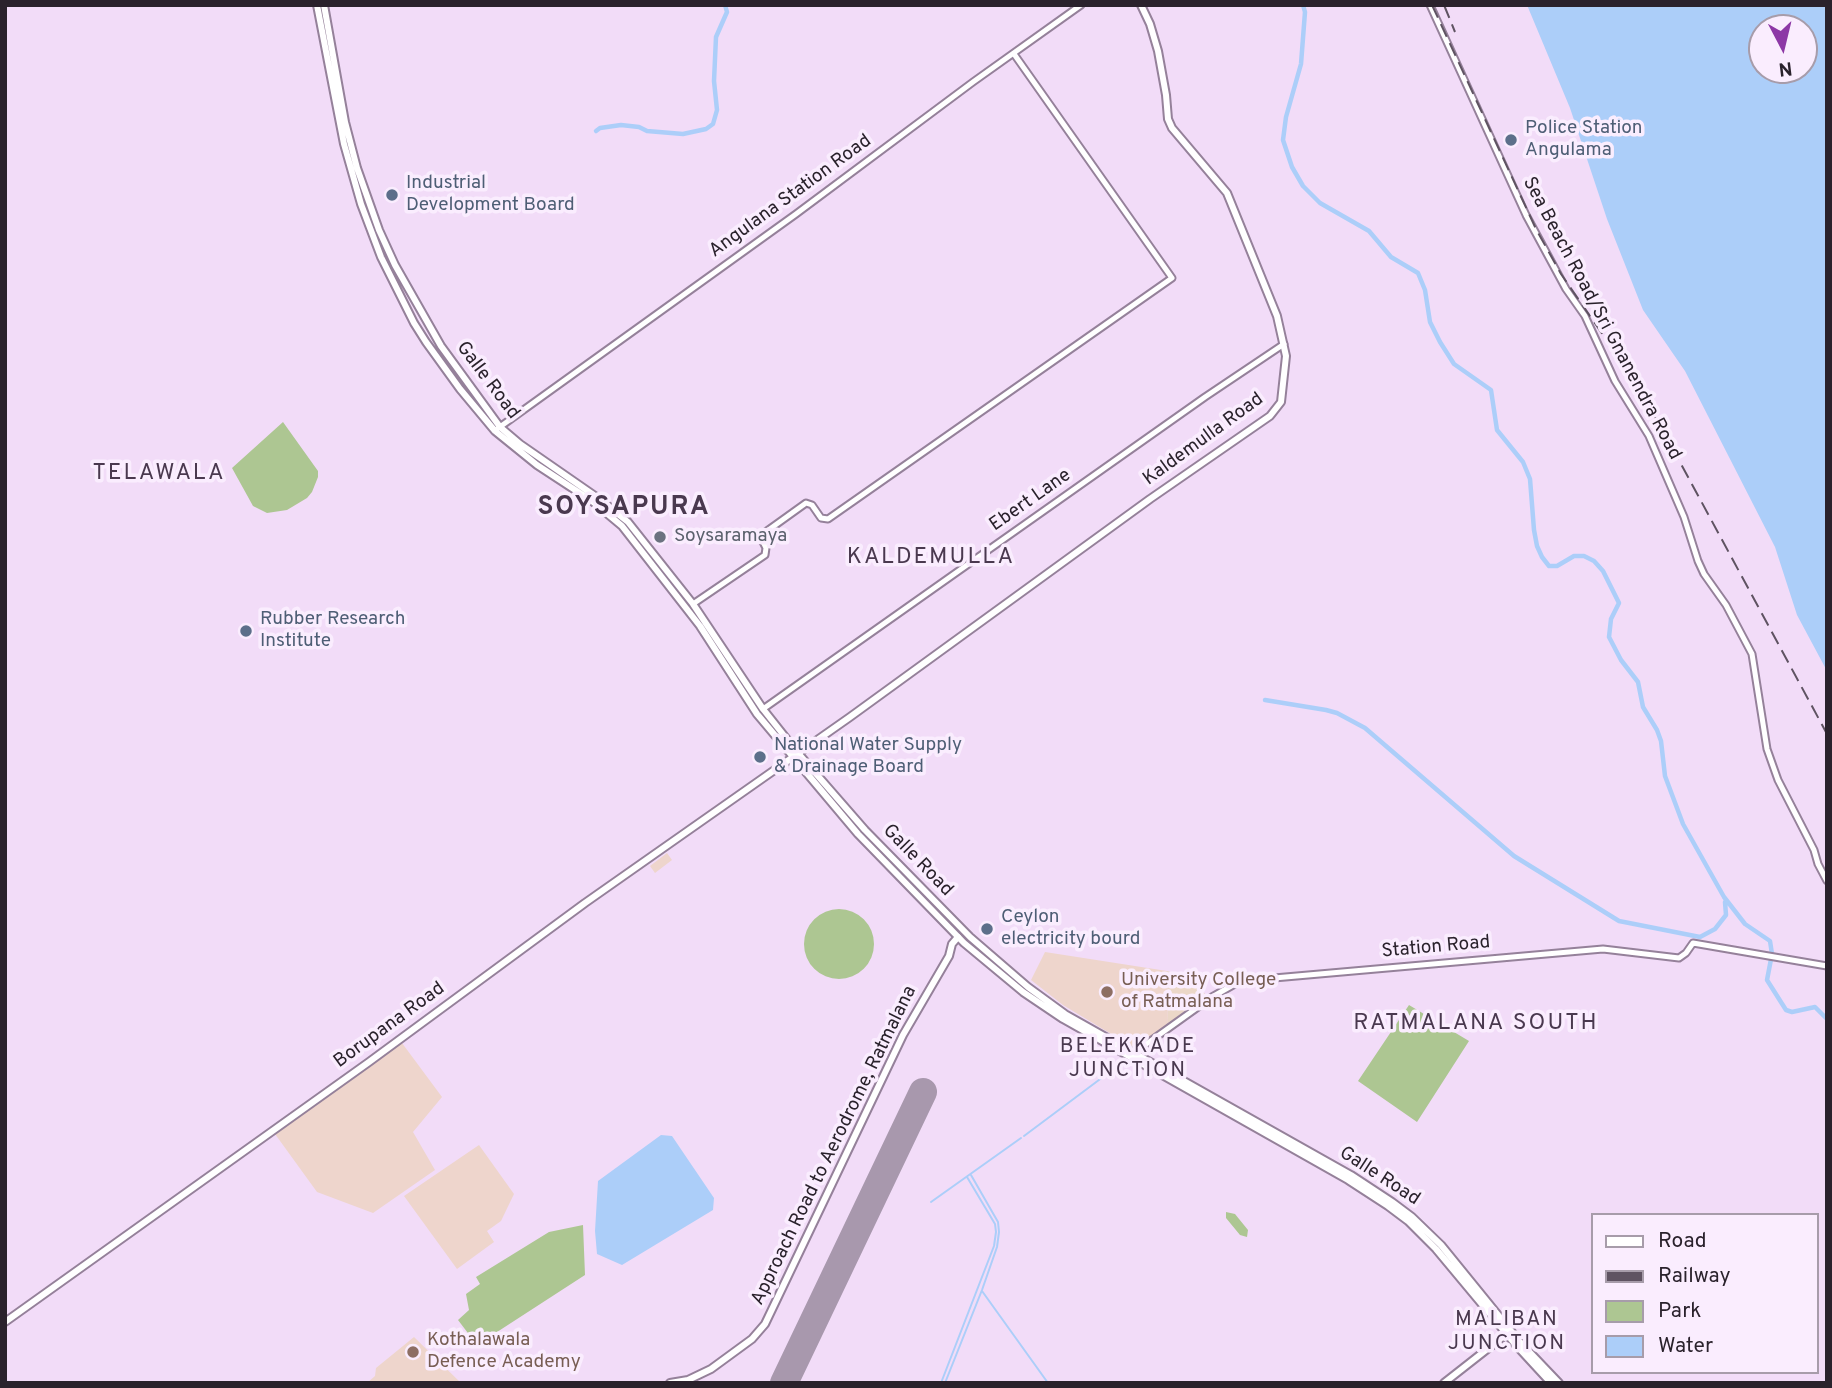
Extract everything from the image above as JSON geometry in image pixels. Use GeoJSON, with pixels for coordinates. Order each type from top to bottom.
{"type":"FeatureCollection","features":[{"type":"Feature","properties":{"kind":"main road","name":"Galle Road"},"geometry":{"type":"LineString","coordinates":[[317,5],[350,170],[372,235],[414,324],[442,366],[498,429],[537,465],[592,500],[622,526],[700,626],[757,714],[964,937],[1050,1003],[1131,1055],[1350,1175],[1412,1217],[1441,1245],[1551,1383]]}},
{"type":"Feature","properties":{"kind":"main road","name":"Galle Road"},"geometry":{"type":"LineString","coordinates":[[324,5],[351,145],[379,230],[395,265],[440,346],[498,429],[621,515],[693,604],[795,754]]}},
{"type":"Feature","properties":{"kind":"main road","name":"Kaldemulla Road"},"geometry":{"type":"LineString","coordinates":[[795,754],[1270,415],[1281,402],[1286,356],[1277,316],[1227,193],[1172,128],[1168,119],[1158,51],[1141,5]]}},
{"type":"Feature","properties":{"kind":"main road","name":"Borupana Road"},"geometry":{"type":"LineString","coordinates":[[5,1322],[795,754]]}},
{"type":"Feature","properties":{"kind":"main road","name":"Approach Road to Aerodrome, Ratmalana"},"geometry":{"type":"LineString","coordinates":[[670,1383],[688,1380],[711,1369],[752,1339],[765,1324],[903,1035],[949,956],[964,937]]}},
{"type":"Feature","properties":{"kind":"main road","name":"Galle Road"},"geometry":{"type":"LineString","coordinates":[[1508,1332],[1559,1383]]}},
{"type":"Feature","properties":{"kind":"main road"},"geometry":{"type":"LineString","coordinates":[[1444,1383],[1508,1332]]}},
{"type":"Feature","properties":{"kind":"street","name":"Angulana Station Road"},"geometry":{"type":"LineString","coordinates":[[498,429],[1081,5]]}},
{"type":"Feature","properties":{"kind":"street","name":"Sea Beach Road/Sri Gnanendra Road"},"geometry":{"type":"LineString","coordinates":[[1430,5],[1532,226],[1566,289],[1586,316],[1615,380],[1649,436],[1684,517],[1693,549],[1704,574],[1719,593],[1752,654],[1767,749],[1827,881]]}},
{"type":"Feature","properties":{"kind":"street"},"geometry":{"type":"LineString","coordinates":[[693,604],[765,555],[766,548],[760,536],[806,503],[812,505],[821,518],[828,519],[1172,278],[1014,54]]}},
{"type":"Feature","properties":{"kind":"street","name":"Ebert Lane"},"geometry":{"type":"LineString","coordinates":[[763,709],[1284,344]]}},
{"type":"Feature","properties":{"kind":"street","name":"Station Road"},"geometry":{"type":"LineString","coordinates":[[1131,1055],[1212,997],[1240,981],[1603,949],[1679,958],[1693,943],[1827,966]]}},
{"type":"Feature","properties":{"kind":"shaded area"},"geometry":{"type":"Polygon","coordinates":[[[667,853],[672,860],[655,873],[650,866],[667,853]]]}},
{"type":"Feature","properties":{"kind":"shaded area","name":"University College of Ratmalana"},"geometry":{"type":"Polygon","coordinates":[[[1045,952],[1167,971],[1168,1024],[1139,1046],[1131,1046],[1063,1005],[1031,980],[1045,952]]]}},
{"type":"Feature","properties":{"kind":"shaded area"},"geometry":{"type":"Polygon","coordinates":[[[1167,971],[1189,977],[1206,995],[1168,1024],[1167,971]]]}},
{"type":"Feature","properties":{"kind":"shaded area"},"geometry":{"type":"Polygon","coordinates":[[[402,1043],[442,1097],[413,1132],[435,1170],[373,1213],[317,1192],[275,1134],[402,1043]]]}},
{"type":"Feature","properties":{"kind":"shaded area"},"geometry":{"type":"Polygon","coordinates":[[[479,1145],[514,1194],[501,1221],[487,1231],[494,1242],[457,1269],[404,1196],[479,1145]]]}},
{"type":"Feature","properties":{"kind":"shaded area","name":"Kothalawala Defence Academy"},"geometry":{"type":"Polygon","coordinates":[[[414,1337],[461,1383],[367,1383],[375,1376],[376,1368],[414,1337]]]}},
{"type":"Feature","properties":{"kind":"green space"},"geometry":{"type":"Polygon","coordinates":[[[283,422],[318,471],[318,477],[307,498],[287,510],[267,513],[253,506],[232,468],[283,422]]]}},
{"type":"Feature","properties":{"kind":"green space"},"geometry":{"type":"Polygon","coordinates":[[[839,909],[858,915],[868,925],[874,944],[868,963],[858,973],[839,979],[820,973],[810,963],[804,944],[810,925],[820,915],[839,909]]]}},
{"type":"Feature","properties":{"kind":"green space"},"geometry":{"type":"Polygon","coordinates":[[[1409,1005],[1469,1041],[1417,1122],[1358,1081],[1409,1005]]]}},
{"type":"Feature","properties":{"kind":"green space"},"geometry":{"type":"Polygon","coordinates":[[[1226,1212],[1235,1214],[1248,1230],[1247,1237],[1240,1235],[1226,1218],[1226,1212]]]}},
{"type":"Feature","properties":{"kind":"green space"},"geometry":{"type":"Polygon","coordinates":[[[583,1225],[585,1275],[477,1345],[458,1320],[469,1310],[466,1294],[480,1284],[476,1277],[549,1232],[583,1225]]]}},
{"type":"Feature","properties":{"kind":"water"},"geometry":{"type":"Polygon","coordinates":[[[1527,5],[1827,5],[1827,671],[1797,615],[1775,547],[1685,371],[1643,310],[1607,219],[1570,108],[1527,5]]]}},
{"type":"Feature","properties":{"kind":"water"},"geometry":{"type":"Polygon","coordinates":[[[661,1135],[672,1136],[714,1198],[713,1210],[622,1265],[597,1254],[595,1231],[598,1181],[661,1135]]]}},
{"type":"Feature","properties":{"kind":"waterway"},"geometry":{"type":"LineString","coordinates":[[596,131],[621,125],[647,131],[683,134],[706,129],[713,124],[717,110],[714,81],[716,37],[727,12],[725,5]]}},
{"type":"Feature","properties":{"kind":"waterway"},"geometry":{"type":"LineString","coordinates":[[1303,5],[1305,12],[1301,64],[1286,117],[1283,140],[1292,167],[1303,186],[1320,203],[1369,231],[1391,257],[1418,273],[1425,290],[1430,322],[1440,342],[1454,364],[1491,390],[1497,430],[1523,462],[1530,479],[1534,530],[1542,557],[1549,566],[1557,566],[1574,556],[1584,556],[1594,561],[1603,571],[1619,603],[1611,619],[1609,637],[1621,660],[1638,682],[1643,707],[1657,730],[1665,776],[1683,824],[1724,897],[1745,924],[1770,941],[1772,954],[1767,980],[1786,1010],[1792,1012],[1815,1007],[1827,1019]]}},
{"type":"Feature","properties":{"kind":"waterway"},"geometry":{"type":"LineString","coordinates":[[1265,700],[1337,713],[1365,728],[1514,856],[1619,921],[1700,937],[1715,929],[1726,915],[1725,902]]}},
{"type":"Feature","properties":{"kind":"waterway"},"geometry":{"type":"LineString","coordinates":[[1024,1136],[1127,1059]]}},
{"type":"Feature","properties":{"kind":"waterway"},"geometry":{"type":"LineString","coordinates":[[931,1202],[1021,1138]]}},
{"type":"Feature","properties":{"kind":"waterway"},"geometry":{"type":"LineString","coordinates":[[945,1383],[982,1290],[997,1247],[999,1232],[998,1222],[971,1175]]}},
{"type":"Feature","properties":{"kind":"waterway"},"geometry":{"type":"LineString","coordinates":[[941,1383],[994,1246],[996,1232],[995,1224],[967,1177]]}},
{"type":"Feature","properties":{"kind":"waterway"},"geometry":{"type":"LineString","coordinates":[[1420,1220],[1433,1233]]}},
{"type":"Feature","properties":{"kind":"waterway"},"geometry":{"type":"LineString","coordinates":[[1467,1272],[1482,1290]]}},
{"type":"Feature","properties":{"kind":"waterway"},"geometry":{"type":"LineString","coordinates":[[982,1291],[1048,1383]]}},
{"type":"Feature","properties":{"kind":"runway"},"geometry":{"type":"LineString","coordinates":[[784,1383],[923,1092]]}},
{"type":"Feature","properties":{"kind":"railway"},"geometry":{"type":"LineString","coordinates":[[1432,5],[1536,229],[1561,274],[1621,361],[1661,427],[1827,734]]}},
{"type":"Feature","properties":{"kind":"railway"},"geometry":{"type":"LineString","coordinates":[[1444,5],[1455,32]]}},
{"type":"Feature","properties":{"kind":"place","name":"Police Station Angulama"},"geometry":{"type":"Point","coordinates":[1511,140]}},
{"type":"Feature","properties":{"kind":"place","name":"Industrial Development Board"},"geometry":{"type":"Point","coordinates":[392,195]}},
{"type":"Feature","properties":{"kind":"place","name":"Soysaramaya"},"geometry":{"type":"Point","coordinates":[660,537]}},
{"type":"Feature","properties":{"kind":"place","name":"Rubber Research Institute"},"geometry":{"type":"Point","coordinates":[246,631]}},
{"type":"Feature","properties":{"kind":"place","name":"National Water Supply & Drainage Board"},"geometry":{"type":"Point","coordinates":[760,757]}},
{"type":"Feature","properties":{"kind":"place","name":"Ceylon electricity bourd"},"geometry":{"type":"Point","coordinates":[987,929]}},
{"type":"Feature","properties":{"kind":"place","name":"University College of Ratmalana"},"geometry":{"type":"Point","coordinates":[1107,992]}},
{"type":"Feature","properties":{"kind":"place","name":"Kothalawala Defence Academy"},"geometry":{"type":"Point","coordinates":[413,1352]}},
{"type":"Feature","properties":{"kind":"district","name":"TELAWALA"},"geometry":{"type":"Point","coordinates":[159,474]}},
{"type":"Feature","properties":{"kind":"district","name":"SOYSAPURA"},"geometry":{"type":"Point","coordinates":[624,509]}},
{"type":"Feature","properties":{"kind":"district","name":"KALDEMULLA"},"geometry":{"type":"Point","coordinates":[931,558]}},
{"type":"Feature","properties":{"kind":"district","name":"RATMALANA SOUTH"},"geometry":{"type":"Point","coordinates":[1476,1024]}},
{"type":"Feature","properties":{"kind":"district","name":"BELEKKADE JUNCTION"},"geometry":{"type":"Point","coordinates":[1128,1060]}},
{"type":"Feature","properties":{"kind":"district","name":"MALIBAN JUNCTION"},"geometry":{"type":"Point","coordinates":[1507,1333]}}]}
